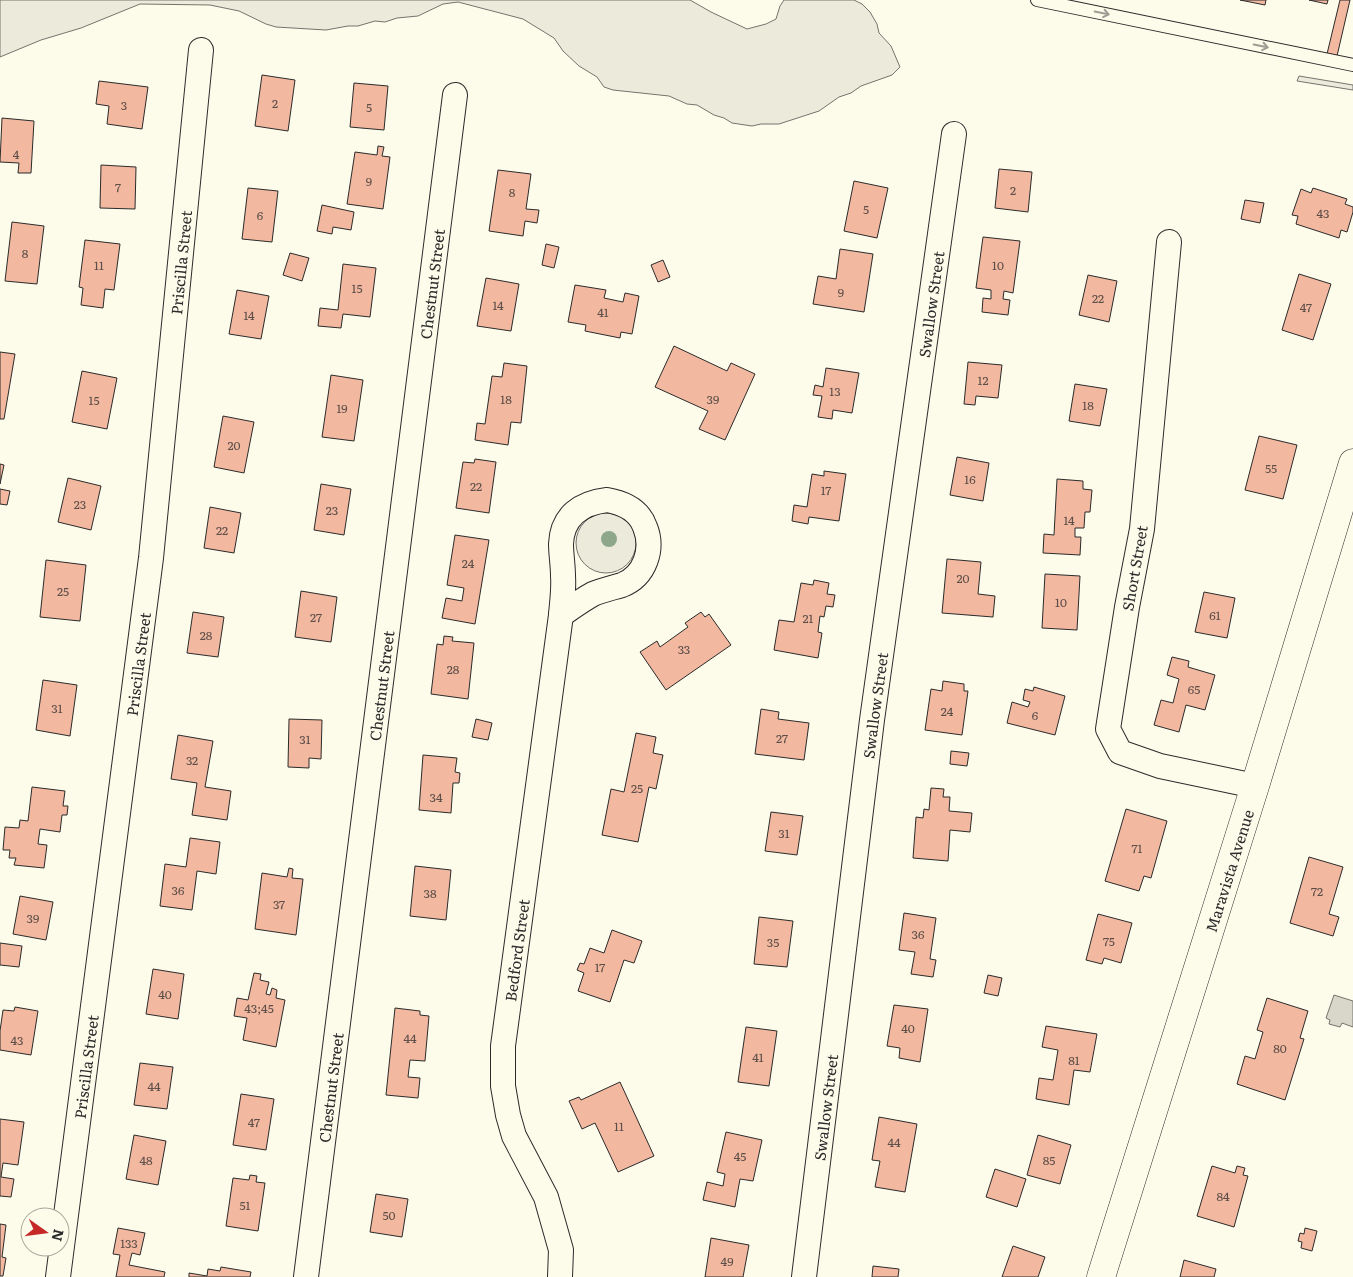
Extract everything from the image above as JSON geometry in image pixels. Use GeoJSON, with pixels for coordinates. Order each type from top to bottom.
{"type":"FeatureCollection","features":[{"type":"Feature","properties":{"kind":"main road","name":"Maravista Avenue"},"geometry":{"type":"LineString","coordinates":[[1101,1277],[1255,786],[1353,463]]}},
{"type":"Feature","properties":{"kind":"street","name":"Priscilla Street"},"geometry":{"type":"LineString","coordinates":[[58,1277],[151,558],[201,50]]}},
{"type":"Feature","properties":{"kind":"street","name":"Chestnut Street"},"geometry":{"type":"LineString","coordinates":[[306,1277],[455,95]]}},
{"type":"Feature","properties":{"kind":"street","name":"Swallow Street"},"geometry":{"type":"LineString","coordinates":[[804,1277],[874,710],[954,134]]}},
{"type":"Feature","properties":{"kind":"street","name":"Short Street"},"geometry":{"type":"LineString","coordinates":[[1169,242],[1142,529],[1127,607],[1108,729],[1120,752],[1160,766],[1255,786]]}},
{"type":"Feature","properties":{"kind":"street","name":"Bedford Street"},"geometry":{"type":"LineString","coordinates":[[560,615],[593,594],[624,584],[636,576],[644,564],[649,550],[648,535],[643,521],[633,510],[621,502],[593,501],[579,508],[570,518],[563,531],[561,545],[564,579],[560,615],[503,1046],[503,1076],[508,1115],[514,1136],[546,1197],[555,1224],[561,1250],[560,1277]]}},
{"type":"Feature","properties":{"kind":"lane"},"geometry":{"type":"LineString","coordinates":[[1037,0],[1353,65]]}},
{"type":"Feature","properties":{"kind":"shaded area"},"geometry":{"type":"Polygon","coordinates":[[[0,0],[690,0],[747,29],[776,19],[784,0],[854,0],[862,4],[870,12],[877,24],[879,33],[891,46],[900,67],[892,75],[861,86],[851,93],[839,97],[819,111],[779,124],[752,126],[732,123],[697,105],[687,104],[669,96],[613,90],[604,87],[597,77],[579,66],[563,51],[554,38],[523,19],[458,2],[443,4],[418,16],[397,18],[385,22],[375,21],[358,26],[326,30],[276,27],[239,11],[210,5],[140,4],[81,28],[41,40],[0,57],[0,0]]]}},
{"type":"Feature","properties":{"kind":"shaded area"},"geometry":{"type":"Polygon","coordinates":[[[1299,76],[1353,85],[1353,90],[1297,81],[1299,76]]]}},
{"type":"Feature","properties":{"kind":"shaded area"},"geometry":{"type":"Polygon","coordinates":[[[606,513],[622,518],[627,522],[631,527],[636,543],[631,559],[627,564],[622,568],[606,573],[590,568],[585,564],[581,559],[576,543],[581,527],[585,522],[590,518],[606,513]]]}},
{"type":"Feature","properties":{"kind":"shaded area"},"geometry":{"type":"Polygon","coordinates":[[[1334,995],[1353,1001],[1353,1027],[1342,1023],[1340,1027],[1329,1024],[1330,1020],[1326,1018],[1334,995]]]}},
{"type":"Feature","properties":{"kind":"building"},"geometry":{"type":"Polygon","coordinates":[[[1240,0],[1266,0],[1265,5],[1240,0]]]}},
{"type":"Feature","properties":{"kind":"building"},"geometry":{"type":"Polygon","coordinates":[[[1309,0],[1328,0],[1327,4],[1309,0]]]}},
{"type":"Feature","properties":{"kind":"building"},"geometry":{"type":"Polygon","coordinates":[[[1340,0],[1350,0],[1337,56],[1327,54],[1340,0]]]}},
{"type":"Feature","properties":{"kind":"building"},"geometry":{"type":"Polygon","coordinates":[[[262,75],[295,80],[288,131],[255,126],[262,75]]]}},
{"type":"Feature","properties":{"kind":"building"},"geometry":{"type":"Polygon","coordinates":[[[99,81],[148,87],[142,129],[107,124],[109,106],[96,104],[99,81]]]}},
{"type":"Feature","properties":{"kind":"building"},"geometry":{"type":"Polygon","coordinates":[[[354,83],[388,86],[384,130],[350,127],[354,83]]]}},
{"type":"Feature","properties":{"kind":"building"},"geometry":{"type":"Polygon","coordinates":[[[2,118],[34,121],[31,173],[18,173],[19,163],[0,162],[2,118]]]}},
{"type":"Feature","properties":{"kind":"building"},"geometry":{"type":"Polygon","coordinates":[[[378,146],[384,147],[382,156],[390,157],[383,209],[347,204],[355,152],[377,155],[378,146]]]}},
{"type":"Feature","properties":{"kind":"building"},"geometry":{"type":"Polygon","coordinates":[[[101,165],[136,167],[135,209],[100,208],[101,165]]]}},
{"type":"Feature","properties":{"kind":"building"},"geometry":{"type":"Polygon","coordinates":[[[999,169],[1032,172],[1028,212],[995,208],[999,169]]]}},
{"type":"Feature","properties":{"kind":"building"},"geometry":{"type":"Polygon","coordinates":[[[498,170],[531,174],[526,209],[539,210],[537,223],[525,221],[523,236],[489,231],[498,170]]]}},
{"type":"Feature","properties":{"kind":"building"},"geometry":{"type":"Polygon","coordinates":[[[854,181],[888,188],[877,238],[844,231],[854,181]]]}},
{"type":"Feature","properties":{"kind":"building"},"geometry":{"type":"Polygon","coordinates":[[[248,188],[278,191],[272,242],[242,239],[248,188]]]}},
{"type":"Feature","properties":{"kind":"building"},"geometry":{"type":"Polygon","coordinates":[[[1313,188],[1347,199],[1345,204],[1353,207],[1347,232],[1341,230],[1339,238],[1296,224],[1298,216],[1292,215],[1301,189],[1311,193],[1313,188]]]}},
{"type":"Feature","properties":{"kind":"building"},"geometry":{"type":"Polygon","coordinates":[[[1245,200],[1264,203],[1260,223],[1241,219],[1245,200]]]}},
{"type":"Feature","properties":{"kind":"building"},"geometry":{"type":"Polygon","coordinates":[[[322,205],[354,212],[351,230],[333,227],[332,234],[317,231],[322,205]]]}},
{"type":"Feature","properties":{"kind":"building"},"geometry":{"type":"Polygon","coordinates":[[[12,222],[44,226],[37,284],[5,281],[12,222]]]}},
{"type":"Feature","properties":{"kind":"building"},"geometry":{"type":"Polygon","coordinates":[[[983,237],[1020,241],[1013,293],[1004,291],[1003,299],[1010,300],[1008,315],[982,312],[983,298],[991,299],[991,290],[976,288],[983,237]]]}},
{"type":"Feature","properties":{"kind":"building"},"geometry":{"type":"Polygon","coordinates":[[[85,240],[120,244],[114,290],[105,289],[103,308],[81,305],[83,288],[79,287],[85,240]]]}},
{"type":"Feature","properties":{"kind":"building"},"geometry":{"type":"Polygon","coordinates":[[[546,244],[559,247],[554,268],[542,265],[546,244]]]}},
{"type":"Feature","properties":{"kind":"building"},"geometry":{"type":"Polygon","coordinates":[[[840,249],[873,254],[864,312],[813,304],[818,276],[836,279],[840,249]]]}},
{"type":"Feature","properties":{"kind":"building"},"geometry":{"type":"Polygon","coordinates":[[[290,253],[309,258],[302,281],[283,275],[290,253]]]}},
{"type":"Feature","properties":{"kind":"building"},"geometry":{"type":"Polygon","coordinates":[[[663,260],[670,277],[658,282],[651,265],[663,260]]]}},
{"type":"Feature","properties":{"kind":"building"},"geometry":{"type":"Polygon","coordinates":[[[343,264],[376,268],[370,317],[343,314],[341,328],[318,326],[320,308],[338,310],[343,264]]]}},
{"type":"Feature","properties":{"kind":"building"},"geometry":{"type":"Polygon","coordinates":[[[1299,274],[1331,284],[1313,340],[1282,330],[1299,274]]]}},
{"type":"Feature","properties":{"kind":"building"},"geometry":{"type":"Polygon","coordinates":[[[1088,275],[1117,281],[1109,322],[1079,315],[1088,275]]]}},
{"type":"Feature","properties":{"kind":"building"},"geometry":{"type":"Polygon","coordinates":[[[486,278],[519,284],[511,331],[477,326],[486,278]]]}},
{"type":"Feature","properties":{"kind":"building"},"geometry":{"type":"Polygon","coordinates":[[[575,285],[606,290],[604,298],[623,302],[625,293],[639,296],[632,334],[621,332],[620,338],[585,331],[586,325],[568,322],[575,285]]]}},
{"type":"Feature","properties":{"kind":"building"},"geometry":{"type":"Polygon","coordinates":[[[237,290],[269,296],[261,339],[229,334],[237,290]]]}},
{"type":"Feature","properties":{"kind":"building"},"geometry":{"type":"Polygon","coordinates":[[[674,346],[727,371],[731,363],[755,374],[725,440],[699,429],[708,411],[655,387],[674,346]]]}},
{"type":"Feature","properties":{"kind":"building"},"geometry":{"type":"Polygon","coordinates":[[[0,352],[15,354],[4,419],[0,419],[0,352]]]}},
{"type":"Feature","properties":{"kind":"building"},"geometry":{"type":"Polygon","coordinates":[[[968,362],[1002,365],[998,398],[976,396],[975,405],[964,404],[968,362]]]}},
{"type":"Feature","properties":{"kind":"building"},"geometry":{"type":"Polygon","coordinates":[[[504,363],[527,366],[521,423],[511,422],[508,445],[475,440],[477,423],[485,424],[492,376],[502,377],[504,363]]]}},
{"type":"Feature","properties":{"kind":"building"},"geometry":{"type":"Polygon","coordinates":[[[826,368],[859,373],[852,413],[833,410],[832,419],[818,417],[822,396],[813,395],[815,385],[823,387],[826,368]]]}},
{"type":"Feature","properties":{"kind":"building"},"geometry":{"type":"Polygon","coordinates":[[[82,371],[117,378],[107,429],[72,422],[82,371]]]}},
{"type":"Feature","properties":{"kind":"building"},"geometry":{"type":"Polygon","coordinates":[[[331,375],[363,380],[354,441],[322,437],[331,375]]]}},
{"type":"Feature","properties":{"kind":"building"},"geometry":{"type":"Polygon","coordinates":[[[1075,384],[1107,389],[1100,426],[1069,421],[1075,384]]]}},
{"type":"Feature","properties":{"kind":"building"},"geometry":{"type":"Polygon","coordinates":[[[223,416],[254,422],[244,473],[214,467],[223,416]]]}},
{"type":"Feature","properties":{"kind":"building"},"geometry":{"type":"Polygon","coordinates":[[[1259,436],[1297,445],[1283,499],[1245,490],[1259,436]]]}},
{"type":"Feature","properties":{"kind":"building"},"geometry":{"type":"Polygon","coordinates":[[[957,457],[989,463],[983,501],[950,495],[957,457]]]}},
{"type":"Feature","properties":{"kind":"building"},"geometry":{"type":"Polygon","coordinates":[[[475,459],[496,462],[489,513],[456,508],[463,462],[474,463],[475,459]]]}},
{"type":"Feature","properties":{"kind":"building"},"geometry":{"type":"Polygon","coordinates":[[[0,464],[4,465],[0,484],[0,464]]]}},
{"type":"Feature","properties":{"kind":"building"},"geometry":{"type":"Polygon","coordinates":[[[824,471],[846,474],[839,521],[809,517],[808,524],[792,521],[794,505],[807,507],[812,474],[824,476],[824,471]]]}},
{"type":"Feature","properties":{"kind":"building"},"geometry":{"type":"Polygon","coordinates":[[[68,478],[101,486],[91,530],[58,522],[68,478]]]}},
{"type":"Feature","properties":{"kind":"building"},"geometry":{"type":"Polygon","coordinates":[[[1057,479],[1083,481],[1083,489],[1092,490],[1090,512],[1085,512],[1084,528],[1075,528],[1075,537],[1081,537],[1080,555],[1043,553],[1044,534],[1054,535],[1057,479]]]}},
{"type":"Feature","properties":{"kind":"building"},"geometry":{"type":"Polygon","coordinates":[[[321,484],[351,489],[344,535],[314,530],[321,484]]]}},
{"type":"Feature","properties":{"kind":"building"},"geometry":{"type":"Polygon","coordinates":[[[0,489],[10,491],[7,505],[0,504],[0,489]]]}},
{"type":"Feature","properties":{"kind":"building"},"geometry":{"type":"Polygon","coordinates":[[[210,507],[241,513],[234,553],[204,548],[210,507]]]}},
{"type":"Feature","properties":{"kind":"building"},"geometry":{"type":"Polygon","coordinates":[[[455,535],[489,540],[475,624],[442,618],[446,598],[462,601],[464,588],[447,585],[455,535]]]}},
{"type":"Feature","properties":{"kind":"building"},"geometry":{"type":"Polygon","coordinates":[[[947,559],[981,562],[978,594],[995,596],[993,617],[942,613],[947,559]]]}},
{"type":"Feature","properties":{"kind":"building"},"geometry":{"type":"Polygon","coordinates":[[[46,560],[86,565],[80,621],[40,617],[46,560]]]}},
{"type":"Feature","properties":{"kind":"building"},"geometry":{"type":"Polygon","coordinates":[[[1045,574],[1080,576],[1077,630],[1042,628],[1045,574]]]}},
{"type":"Feature","properties":{"kind":"building"},"geometry":{"type":"Polygon","coordinates":[[[814,580],[829,583],[827,594],[835,595],[833,607],[826,606],[824,617],[820,616],[818,632],[822,633],[818,658],[774,650],[779,620],[794,622],[801,583],[813,585],[814,580]]]}},
{"type":"Feature","properties":{"kind":"building"},"geometry":{"type":"Polygon","coordinates":[[[301,591],[337,597],[331,642],[295,637],[301,591]]]}},
{"type":"Feature","properties":{"kind":"building"},"geometry":{"type":"Polygon","coordinates":[[[1204,592],[1235,598],[1227,638],[1195,632],[1204,592]]]}},
{"type":"Feature","properties":{"kind":"building"},"geometry":{"type":"Polygon","coordinates":[[[193,612],[224,617],[218,657],[187,653],[193,612]]]}},
{"type":"Feature","properties":{"kind":"building"},"geometry":{"type":"Polygon","coordinates":[[[701,612],[705,617],[709,614],[731,645],[666,690],[640,652],[657,641],[660,647],[688,627],[685,623],[701,612]]]}},
{"type":"Feature","properties":{"kind":"building"},"geometry":{"type":"Polygon","coordinates":[[[444,636],[453,637],[452,641],[474,643],[468,699],[431,694],[437,644],[443,645],[444,636]]]}},
{"type":"Feature","properties":{"kind":"building"},"geometry":{"type":"Polygon","coordinates":[[[1172,657],[1189,661],[1188,667],[1215,675],[1205,710],[1186,705],[1179,732],[1154,725],[1161,700],[1173,703],[1179,679],[1167,675],[1172,657]]]}},
{"type":"Feature","properties":{"kind":"building"},"geometry":{"type":"Polygon","coordinates":[[[43,680],[77,685],[70,736],[36,730],[43,680]]]}},
{"type":"Feature","properties":{"kind":"building"},"geometry":{"type":"Polygon","coordinates":[[[943,681],[964,684],[964,691],[968,691],[962,735],[925,730],[931,689],[942,691],[943,681]]]}},
{"type":"Feature","properties":{"kind":"building"},"geometry":{"type":"Polygon","coordinates":[[[1034,687],[1065,696],[1055,735],[1007,723],[1012,702],[1028,707],[1030,702],[1023,700],[1025,689],[1033,691],[1034,687]]]}},
{"type":"Feature","properties":{"kind":"building"},"geometry":{"type":"Polygon","coordinates":[[[761,709],[779,712],[778,719],[809,723],[804,760],[755,754],[761,709]]]}},
{"type":"Feature","properties":{"kind":"building"},"geometry":{"type":"Polygon","coordinates":[[[289,719],[322,720],[321,759],[309,758],[309,768],[288,767],[289,719]]]}},
{"type":"Feature","properties":{"kind":"building"},"geometry":{"type":"Polygon","coordinates":[[[476,719],[492,723],[488,740],[472,737],[476,719]]]}},
{"type":"Feature","properties":{"kind":"building"},"geometry":{"type":"Polygon","coordinates":[[[636,733],[656,737],[653,753],[663,755],[656,789],[649,787],[638,842],[602,835],[611,789],[624,792],[636,733]]]}},
{"type":"Feature","properties":{"kind":"building"},"geometry":{"type":"Polygon","coordinates":[[[178,735],[213,741],[205,787],[231,791],[227,820],[192,815],[197,783],[171,779],[178,735]]]}},
{"type":"Feature","properties":{"kind":"building"},"geometry":{"type":"Polygon","coordinates":[[[951,751],[969,753],[967,766],[950,764],[951,751]]]}},
{"type":"Feature","properties":{"kind":"building"},"geometry":{"type":"Polygon","coordinates":[[[423,755],[457,758],[455,772],[460,773],[459,783],[453,783],[451,813],[419,810],[423,755]]]}},
{"type":"Feature","properties":{"kind":"building"},"geometry":{"type":"Polygon","coordinates":[[[32,787],[65,791],[63,806],[68,806],[67,815],[62,815],[60,832],[40,829],[38,844],[47,845],[44,868],[14,865],[16,858],[9,858],[10,850],[3,850],[5,827],[19,828],[20,820],[28,821],[32,787]]]}},
{"type":"Feature","properties":{"kind":"building"},"geometry":{"type":"Polygon","coordinates":[[[931,788],[944,789],[943,797],[950,797],[949,811],[972,813],[970,832],[950,830],[948,861],[913,858],[916,817],[923,818],[924,809],[929,810],[931,788]]]}},
{"type":"Feature","properties":{"kind":"building"},"geometry":{"type":"Polygon","coordinates":[[[1126,809],[1167,821],[1151,878],[1144,876],[1139,891],[1105,881],[1126,809]]]}},
{"type":"Feature","properties":{"kind":"building"},"geometry":{"type":"Polygon","coordinates":[[[771,812],[803,816],[797,855],[765,851],[771,812]]]}},
{"type":"Feature","properties":{"kind":"building"},"geometry":{"type":"Polygon","coordinates":[[[190,838],[220,842],[216,874],[197,871],[192,910],[160,906],[165,864],[186,867],[190,838]]]}},
{"type":"Feature","properties":{"kind":"building"},"geometry":{"type":"Polygon","coordinates":[[[1309,857],[1343,867],[1329,914],[1339,917],[1333,936],[1290,923],[1309,857]]]}},
{"type":"Feature","properties":{"kind":"building"},"geometry":{"type":"Polygon","coordinates":[[[415,866],[451,870],[446,920],[410,916],[415,866]]]}},
{"type":"Feature","properties":{"kind":"building"},"geometry":{"type":"Polygon","coordinates":[[[289,868],[293,869],[292,878],[303,879],[296,935],[255,929],[262,873],[287,877],[289,868]]]}},
{"type":"Feature","properties":{"kind":"building"},"geometry":{"type":"Polygon","coordinates":[[[20,896],[53,902],[46,940],[13,934],[20,896]]]}},
{"type":"Feature","properties":{"kind":"building"},"geometry":{"type":"Polygon","coordinates":[[[904,913],[936,918],[930,959],[936,960],[933,977],[911,974],[915,952],[899,950],[904,913]]]}},
{"type":"Feature","properties":{"kind":"building"},"geometry":{"type":"Polygon","coordinates":[[[1098,914],[1132,923],[1121,963],[1104,958],[1102,964],[1086,960],[1098,914]]]}},
{"type":"Feature","properties":{"kind":"building"},"geometry":{"type":"Polygon","coordinates":[[[759,917],[793,921],[787,967],[754,964],[759,917]]]}},
{"type":"Feature","properties":{"kind":"building"},"geometry":{"type":"Polygon","coordinates":[[[612,930],[642,941],[634,963],[624,960],[610,1002],[578,991],[584,973],[577,970],[580,963],[584,964],[590,948],[604,953],[612,930]]]}},
{"type":"Feature","properties":{"kind":"building"},"geometry":{"type":"Polygon","coordinates":[[[0,943],[22,946],[19,967],[0,965],[0,943]]]}},
{"type":"Feature","properties":{"kind":"building"},"geometry":{"type":"Polygon","coordinates":[[[153,969],[184,974],[178,1019],[146,1014],[153,969]]]}},
{"type":"Feature","properties":{"kind":"building"},"geometry":{"type":"Polygon","coordinates":[[[254,973],[261,974],[260,980],[269,982],[266,994],[270,995],[272,988],[277,990],[276,998],[285,1000],[276,1047],[243,1040],[247,1018],[234,1016],[237,998],[248,1000],[254,973]]]}},
{"type":"Feature","properties":{"kind":"building"},"geometry":{"type":"Polygon","coordinates":[[[988,975],[1002,978],[998,996],[984,993],[988,975]]]}},
{"type":"Feature","properties":{"kind":"building"},"geometry":{"type":"Polygon","coordinates":[[[1267,998],[1308,1011],[1300,1038],[1304,1039],[1285,1100],[1237,1084],[1245,1056],[1255,1059],[1263,1032],[1257,1030],[1267,998]]]}},
{"type":"Feature","properties":{"kind":"building"},"geometry":{"type":"Polygon","coordinates":[[[894,1005],[928,1009],[920,1062],[899,1058],[900,1048],[887,1046],[894,1005]]]}},
{"type":"Feature","properties":{"kind":"building"},"geometry":{"type":"Polygon","coordinates":[[[15,1007],[38,1011],[31,1055],[0,1050],[3,1010],[14,1011],[15,1007]]]}},
{"type":"Feature","properties":{"kind":"building"},"geometry":{"type":"Polygon","coordinates":[[[395,1008],[420,1011],[420,1015],[429,1016],[425,1061],[410,1060],[408,1077],[420,1078],[418,1098],[386,1095],[395,1008]]]}},
{"type":"Feature","properties":{"kind":"building"},"geometry":{"type":"Polygon","coordinates":[[[1046,1026],[1097,1034],[1090,1072],[1074,1070],[1069,1105],[1036,1099],[1039,1078],[1053,1080],[1058,1050],[1042,1047],[1046,1026]]]}},
{"type":"Feature","properties":{"kind":"building"},"geometry":{"type":"Polygon","coordinates":[[[746,1027],[777,1031],[769,1086],[738,1082],[746,1027]]]}},
{"type":"Feature","properties":{"kind":"building"},"geometry":{"type":"Polygon","coordinates":[[[140,1063],[173,1067],[167,1109],[134,1105],[140,1063]]]}},
{"type":"Feature","properties":{"kind":"building"},"geometry":{"type":"Polygon","coordinates":[[[620,1082],[654,1156],[618,1172],[595,1123],[582,1129],[569,1101],[579,1097],[581,1100],[620,1082]]]}},
{"type":"Feature","properties":{"kind":"building"},"geometry":{"type":"Polygon","coordinates":[[[241,1094],[274,1099],[266,1150],[233,1145],[241,1094]]]}},
{"type":"Feature","properties":{"kind":"building"},"geometry":{"type":"Polygon","coordinates":[[[879,1117],[917,1124],[905,1192],[875,1187],[880,1161],[872,1160],[879,1117]]]}},
{"type":"Feature","properties":{"kind":"building"},"geometry":{"type":"Polygon","coordinates":[[[0,1119],[24,1122],[18,1165],[3,1163],[1,1177],[14,1179],[11,1197],[0,1196],[0,1119]]]}},
{"type":"Feature","properties":{"kind":"building"},"geometry":{"type":"Polygon","coordinates":[[[726,1132],[762,1140],[753,1181],[740,1179],[735,1207],[703,1200],[707,1182],[723,1186],[725,1174],[717,1172],[726,1132]]]}},
{"type":"Feature","properties":{"kind":"building"},"geometry":{"type":"Polygon","coordinates":[[[134,1135],[166,1141],[158,1185],[126,1179],[134,1135]]]}},
{"type":"Feature","properties":{"kind":"building"},"geometry":{"type":"Polygon","coordinates":[[[1038,1135],[1071,1145],[1060,1184],[1027,1175],[1038,1135]]]}},
{"type":"Feature","properties":{"kind":"building"},"geometry":{"type":"Polygon","coordinates":[[[1212,1166],[1235,1173],[1237,1166],[1245,1168],[1243,1175],[1248,1176],[1234,1227],[1197,1216],[1212,1166]]]}},
{"type":"Feature","properties":{"kind":"building"},"geometry":{"type":"Polygon","coordinates":[[[995,1169],[1026,1179],[1017,1207],[986,1197],[995,1169]]]}},
{"type":"Feature","properties":{"kind":"building"},"geometry":{"type":"Polygon","coordinates":[[[250,1175],[257,1176],[256,1182],[265,1183],[258,1231],[226,1226],[233,1178],[249,1180],[250,1175]]]}},
{"type":"Feature","properties":{"kind":"building"},"geometry":{"type":"Polygon","coordinates":[[[376,1194],[408,1199],[402,1237],[370,1232],[376,1194]]]}},
{"type":"Feature","properties":{"kind":"building"},"geometry":{"type":"Polygon","coordinates":[[[0,1224],[6,1225],[2,1257],[6,1258],[3,1276],[0,1276],[0,1224]]]}},
{"type":"Feature","properties":{"kind":"building"},"geometry":{"type":"Polygon","coordinates":[[[118,1228],[145,1233],[140,1255],[132,1253],[129,1265],[165,1272],[164,1277],[116,1277],[120,1255],[113,1254],[118,1228]]]}},
{"type":"Feature","properties":{"kind":"building"},"geometry":{"type":"Polygon","coordinates":[[[1305,1228],[1317,1231],[1312,1251],[1301,1248],[1302,1242],[1298,1241],[1300,1233],[1304,1234],[1305,1228]]]}},
{"type":"Feature","properties":{"kind":"building"},"geometry":{"type":"Polygon","coordinates":[[[711,1238],[749,1245],[743,1277],[705,1277],[711,1238]]]}},
{"type":"Feature","properties":{"kind":"building"},"geometry":{"type":"Polygon","coordinates":[[[1013,1246],[1045,1257],[1038,1277],[1002,1277],[1013,1246]]]}},
{"type":"Feature","properties":{"kind":"building"},"geometry":{"type":"Polygon","coordinates":[[[1184,1260],[1216,1269],[1214,1277],[1180,1277],[1184,1260]]]}},
{"type":"Feature","properties":{"kind":"building"},"geometry":{"type":"Polygon","coordinates":[[[873,1266],[899,1269],[898,1277],[872,1277],[873,1266]]]}},
{"type":"Feature","properties":{"kind":"building"},"geometry":{"type":"Polygon","coordinates":[[[221,1267],[251,1272],[250,1277],[189,1277],[189,1273],[207,1276],[208,1269],[220,1271],[221,1267]]]}}]}
